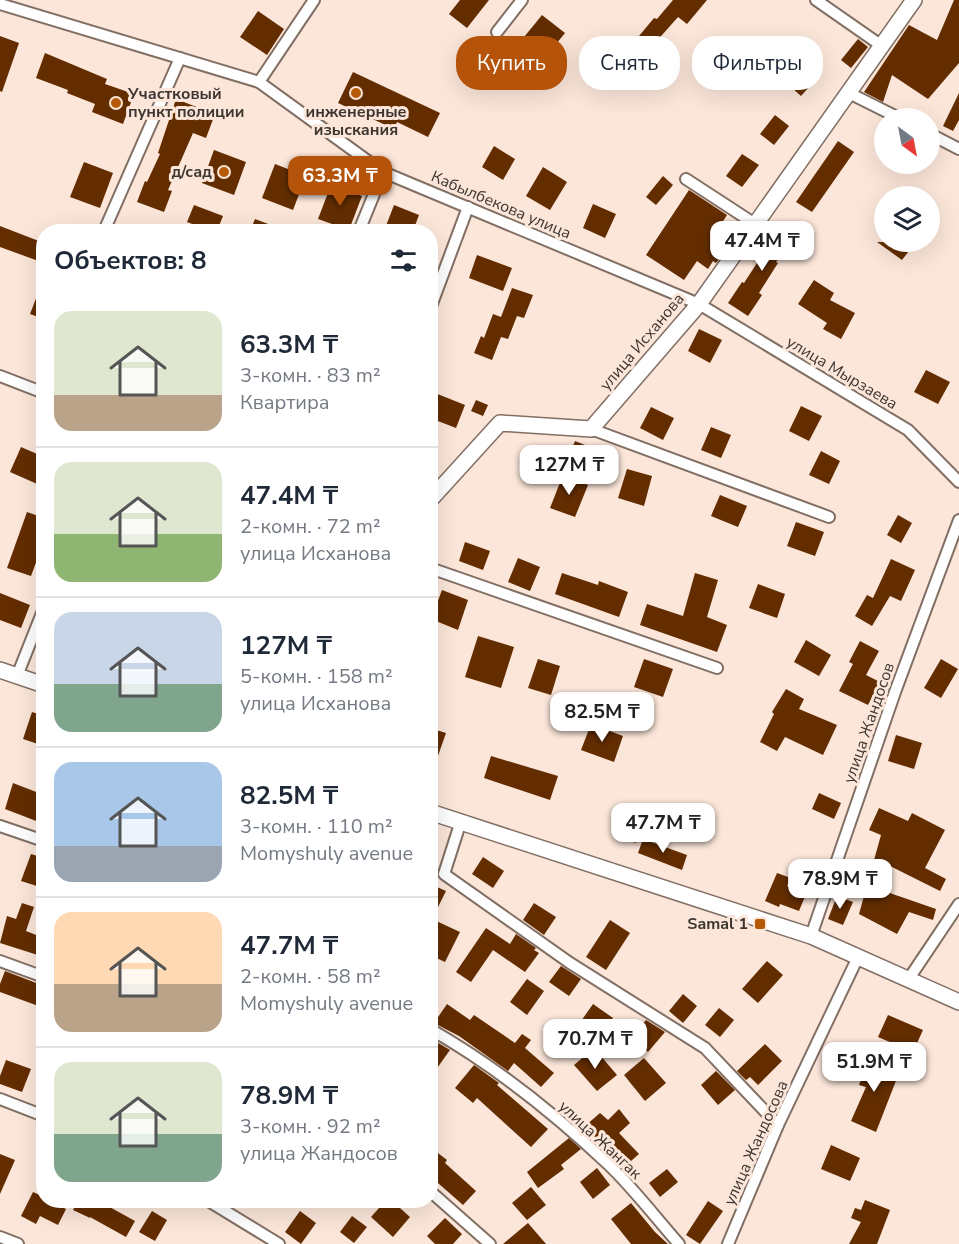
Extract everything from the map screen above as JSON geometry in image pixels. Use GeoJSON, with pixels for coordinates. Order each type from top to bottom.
{"type":"FeatureCollection","features":[{"type":"Feature","properties":{"kind":"main road","name":"улица Исханова"},"geometry":{"type":"LineString","coordinates":[[591,429],[699,304],[914,0]]}},
{"type":"Feature","properties":{"kind":"main road"},"geometry":{"type":"LineString","coordinates":[[438,491],[500,423],[591,429]]}},
{"type":"Feature","properties":{"kind":"main road"},"geometry":{"type":"LineString","coordinates":[[0,670],[36,682]]}},
{"type":"Feature","properties":{"kind":"main road"},"geometry":{"type":"LineString","coordinates":[[438,814],[811,936],[959,1002]]}},
{"type":"Feature","properties":{"kind":"street"},"geometry":{"type":"LineString","coordinates":[[259,82],[314,0]]}},
{"type":"Feature","properties":{"kind":"street"},"geometry":{"type":"LineString","coordinates":[[497,32],[522,0]]}},
{"type":"Feature","properties":{"kind":"street"},"geometry":{"type":"LineString","coordinates":[[816,0],[882,46]]}},
{"type":"Feature","properties":{"kind":"street","name":"Кабылбекова улица"},"geometry":{"type":"LineString","coordinates":[[0,4],[259,82],[383,171],[699,304]]}},
{"type":"Feature","properties":{"kind":"street"},"geometry":{"type":"LineString","coordinates":[[107,224],[180,58]]}},
{"type":"Feature","properties":{"kind":"street"},"geometry":{"type":"LineString","coordinates":[[849,93],[879,108]]}},
{"type":"Feature","properties":{"kind":"street"},"geometry":{"type":"LineString","coordinates":[[940,139],[959,149]]}},
{"type":"Feature","properties":{"kind":"street"},"geometry":{"type":"LineString","coordinates":[[362,224],[383,171]]}},
{"type":"Feature","properties":{"kind":"street"},"geometry":{"type":"LineString","coordinates":[[686,179],[755,224]]}},
{"type":"Feature","properties":{"kind":"street"},"geometry":{"type":"LineString","coordinates":[[438,288],[468,207]]}},
{"type":"Feature","properties":{"kind":"street","name":"улица Мырзаева"},"geometry":{"type":"LineString","coordinates":[[699,304],[908,430],[959,482]]}},
{"type":"Feature","properties":{"kind":"street"},"geometry":{"type":"LineString","coordinates":[[0,376],[36,390]]}},
{"type":"Feature","properties":{"kind":"street"},"geometry":{"type":"LineString","coordinates":[[591,429],[829,517]]}},
{"type":"Feature","properties":{"kind":"street","name":"улица Жандосов"},"geometry":{"type":"LineString","coordinates":[[811,936],[895,692],[959,520]]}},
{"type":"Feature","properties":{"kind":"street"},"geometry":{"type":"LineString","coordinates":[[438,571],[717,668]]}},
{"type":"Feature","properties":{"kind":"street"},"geometry":{"type":"LineString","coordinates":[[17,676],[36,628]]}},
{"type":"Feature","properties":{"kind":"street"},"geometry":{"type":"LineString","coordinates":[[461,821],[444,874],[570,963],[705,1047],[778,1125]]}},
{"type":"Feature","properties":{"kind":"street"},"geometry":{"type":"LineString","coordinates":[[0,826],[36,838]]}},
{"type":"Feature","properties":{"kind":"street"},"geometry":{"type":"LineString","coordinates":[[908,980],[959,904]]}},
{"type":"Feature","properties":{"kind":"street","name":"улица Жандосова"},"geometry":{"type":"LineString","coordinates":[[728,1244],[778,1125],[858,957]]}},
{"type":"Feature","properties":{"kind":"street"},"geometry":{"type":"LineString","coordinates":[[0,961],[36,974]]}},
{"type":"Feature","properties":{"kind":"street","name":"улица Жангак"},"geometry":{"type":"LineString","coordinates":[[438,1034],[489,1065],[569,1130],[610,1166],[679,1244]]}},
{"type":"Feature","properties":{"kind":"street"},"geometry":{"type":"LineString","coordinates":[[0,1099],[36,1113]]}},
{"type":"Feature","properties":{"kind":"street"},"geometry":{"type":"LineString","coordinates":[[438,1198],[490,1244]]}},
{"type":"Feature","properties":{"kind":"street"},"geometry":{"type":"LineString","coordinates":[[220,1208],[279,1244]]}},
{"type":"Feature","properties":{"kind":"street"},"geometry":{"type":"LineString","coordinates":[[0,1237],[18,1244]]}},
{"type":"Feature","properties":{"kind":"building"},"geometry":{"type":"Polygon","coordinates":[[[460,0],[489,0],[467,28],[449,14],[460,0]]]}},
{"type":"Feature","properties":{"kind":"building"},"geometry":{"type":"Polygon","coordinates":[[[673,0],[707,0],[687,24],[678,17],[661,36],[639,36],[654,18],[657,19],[673,0]]]}},
{"type":"Feature","properties":{"kind":"building"},"geometry":{"type":"Polygon","coordinates":[[[954,0],[959,0],[959,63],[928,99],[892,75],[883,102],[864,92],[909,25],[937,40],[954,0]]]}},
{"type":"Feature","properties":{"kind":"building"},"geometry":{"type":"Polygon","coordinates":[[[258,11],[284,29],[267,55],[240,37],[258,11]]]}},
{"type":"Feature","properties":{"kind":"building"},"geometry":{"type":"Polygon","coordinates":[[[542,15],[565,33],[563,36],[525,36],[542,15]]]}},
{"type":"Feature","properties":{"kind":"building"},"geometry":{"type":"Polygon","coordinates":[[[0,36],[19,43],[2,92],[0,91],[0,36]]]}},
{"type":"Feature","properties":{"kind":"building"},"geometry":{"type":"Polygon","coordinates":[[[858,39],[868,47],[851,68],[841,60],[858,39]]]}},
{"type":"Feature","properties":{"kind":"building"},"geometry":{"type":"Polygon","coordinates":[[[45,53],[107,79],[105,84],[134,94],[123,124],[92,112],[95,104],[67,93],[68,90],[36,78],[45,53]]]}},
{"type":"Feature","properties":{"kind":"building"},"geometry":{"type":"Polygon","coordinates":[[[353,72],[440,113],[428,137],[397,122],[394,129],[338,103],[353,72]]]}},
{"type":"Feature","properties":{"kind":"building"},"geometry":{"type":"Polygon","coordinates":[[[794,90],[806,90],[801,96],[794,90]]]}},
{"type":"Feature","properties":{"kind":"building"},"geometry":{"type":"Polygon","coordinates":[[[959,93],[959,120],[953,131],[943,126],[959,93]]]}},
{"type":"Feature","properties":{"kind":"building"},"geometry":{"type":"Polygon","coordinates":[[[176,99],[215,114],[206,138],[193,133],[168,190],[172,191],[164,212],[137,202],[145,181],[147,182],[160,154],[158,153],[176,99]]]}},
{"type":"Feature","properties":{"kind":"building"},"geometry":{"type":"Polygon","coordinates":[[[775,115],[789,126],[774,145],[760,134],[775,115]]]}},
{"type":"Feature","properties":{"kind":"building"},"geometry":{"type":"Polygon","coordinates":[[[838,141],[854,152],[812,212],[796,202],[838,141]]]}},
{"type":"Feature","properties":{"kind":"building"},"geometry":{"type":"Polygon","coordinates":[[[494,146],[515,159],[503,180],[482,167],[494,146]]]}},
{"type":"Feature","properties":{"kind":"building","name":"д/сад"},"geometry":{"type":"Polygon","coordinates":[[[214,150],[246,162],[234,195],[202,183],[214,150]]]}},
{"type":"Feature","properties":{"kind":"building"},"geometry":{"type":"Polygon","coordinates":[[[742,154],[759,165],[742,187],[726,176],[742,154]]]}},
{"type":"Feature","properties":{"kind":"building"},"geometry":{"type":"Polygon","coordinates":[[[84,162],[113,173],[100,208],[70,197],[84,162]]]}},
{"type":"Feature","properties":{"kind":"building"},"geometry":{"type":"Polygon","coordinates":[[[275,164],[306,176],[293,210],[262,198],[275,164]]]}},
{"type":"Feature","properties":{"kind":"building"},"geometry":{"type":"Polygon","coordinates":[[[543,167],[567,182],[550,210],[526,196],[543,167]]]}},
{"type":"Feature","properties":{"kind":"building"},"geometry":{"type":"Polygon","coordinates":[[[663,176],[673,185],[656,205],[646,197],[663,176]]]}},
{"type":"Feature","properties":{"kind":"building"},"geometry":{"type":"Polygon","coordinates":[[[331,185],[362,196],[351,224],[332,224],[318,219],[331,185]]]}},
{"type":"Feature","properties":{"kind":"building"},"geometry":{"type":"Polygon","coordinates":[[[689,190],[727,215],[718,229],[729,236],[722,247],[726,250],[716,263],[713,261],[708,269],[697,261],[684,280],[646,255],[689,190]]]}},
{"type":"Feature","properties":{"kind":"building"},"geometry":{"type":"Polygon","coordinates":[[[593,204],[616,214],[605,238],[583,228],[593,204]]]}},
{"type":"Feature","properties":{"kind":"building"},"geometry":{"type":"Polygon","coordinates":[[[194,205],[223,216],[220,224],[187,222],[194,205]]]}},
{"type":"Feature","properties":{"kind":"building"},"geometry":{"type":"Polygon","coordinates":[[[394,205],[419,215],[416,224],[387,224],[394,205]]]}},
{"type":"Feature","properties":{"kind":"building"},"geometry":{"type":"Polygon","coordinates":[[[255,219],[268,224],[253,224],[255,219]]]}},
{"type":"Feature","properties":{"kind":"building"},"geometry":{"type":"Polygon","coordinates":[[[783,223],[797,233],[776,262],[778,263],[759,293],[762,295],[748,316],[728,303],[742,282],[744,283],[783,223]]]}},
{"type":"Feature","properties":{"kind":"building"},"geometry":{"type":"Polygon","coordinates":[[[0,226],[36,240],[36,260],[0,247],[0,226]]]}},
{"type":"Feature","properties":{"kind":"building"},"geometry":{"type":"Polygon","coordinates":[[[891,252],[908,252],[902,260],[891,252]]]}},
{"type":"Feature","properties":{"kind":"building"},"geometry":{"type":"Polygon","coordinates":[[[477,255],[512,268],[503,291],[469,278],[477,255]]]}},
{"type":"Feature","properties":{"kind":"building"},"geometry":{"type":"Polygon","coordinates":[[[814,280],[834,293],[830,300],[855,313],[841,339],[823,329],[827,323],[798,304],[814,280]]]}},
{"type":"Feature","properties":{"kind":"building"},"geometry":{"type":"Polygon","coordinates":[[[512,288],[533,295],[524,318],[517,316],[508,339],[501,337],[492,360],[474,353],[481,336],[484,338],[493,314],[501,317],[512,288]]]}},
{"type":"Feature","properties":{"kind":"building"},"geometry":{"type":"Polygon","coordinates":[[[36,298],[36,316],[30,314],[36,298]]]}},
{"type":"Feature","properties":{"kind":"building"},"geometry":{"type":"Polygon","coordinates":[[[699,329],[722,340],[710,363],[688,351],[699,329]]]}},
{"type":"Feature","properties":{"kind":"building"},"geometry":{"type":"Polygon","coordinates":[[[926,370],[950,382],[938,404],[914,392],[926,370]]]}},
{"type":"Feature","properties":{"kind":"building"},"geometry":{"type":"Polygon","coordinates":[[[438,394],[465,405],[456,428],[438,421],[438,394]]]}},
{"type":"Feature","properties":{"kind":"building"},"geometry":{"type":"Polygon","coordinates":[[[476,400],[488,405],[483,416],[471,411],[476,400]]]}},
{"type":"Feature","properties":{"kind":"building"},"geometry":{"type":"Polygon","coordinates":[[[801,406],[822,416],[809,441],[789,431],[801,406]]]}},
{"type":"Feature","properties":{"kind":"building"},"geometry":{"type":"Polygon","coordinates":[[[651,407],[674,418],[663,440],[640,428],[651,407]]]}},
{"type":"Feature","properties":{"kind":"building"},"geometry":{"type":"Polygon","coordinates":[[[711,427],[731,435],[721,458],[701,450],[711,427]]]}},
{"type":"Feature","properties":{"kind":"building"},"geometry":{"type":"Polygon","coordinates":[[[575,441],[600,451],[594,466],[569,456],[575,441]]]}},
{"type":"Feature","properties":{"kind":"building"},"geometry":{"type":"Polygon","coordinates":[[[21,447],[36,454],[36,483],[10,472],[21,447]]]}},
{"type":"Feature","properties":{"kind":"building"},"geometry":{"type":"Polygon","coordinates":[[[821,451],[840,461],[829,484],[809,475],[821,451]]]}},
{"type":"Feature","properties":{"kind":"building"},"geometry":{"type":"Polygon","coordinates":[[[627,469],[652,476],[644,506],[618,498],[627,469]]]}},
{"type":"Feature","properties":{"kind":"building"},"geometry":{"type":"Polygon","coordinates":[[[563,475],[588,485],[575,517],[550,508],[563,475]]]}},
{"type":"Feature","properties":{"kind":"building"},"geometry":{"type":"Polygon","coordinates":[[[720,495],[747,506],[738,527],[711,516],[720,495]]]}},
{"type":"Feature","properties":{"kind":"building"},"geometry":{"type":"Polygon","coordinates":[[[27,512],[36,515],[36,563],[31,576],[7,568],[27,512]]]}},
{"type":"Feature","properties":{"kind":"building"},"geometry":{"type":"Polygon","coordinates":[[[898,515],[912,523],[901,543],[887,535],[898,515]]]}},
{"type":"Feature","properties":{"kind":"building"},"geometry":{"type":"Polygon","coordinates":[[[796,522],[824,532],[815,556],[787,546],[796,522]]]}},
{"type":"Feature","properties":{"kind":"building"},"geometry":{"type":"Polygon","coordinates":[[[465,542],[490,551],[483,570],[459,561],[465,542]]]}},
{"type":"Feature","properties":{"kind":"building"},"geometry":{"type":"Polygon","coordinates":[[[518,558],[540,567],[530,591],[508,582],[518,558]]]}},
{"type":"Feature","properties":{"kind":"building"},"geometry":{"type":"Polygon","coordinates":[[[891,559],[915,570],[901,601],[890,596],[872,626],[855,616],[867,595],[873,598],[891,559]]]}},
{"type":"Feature","properties":{"kind":"building"},"geometry":{"type":"Polygon","coordinates":[[[562,573],[598,585],[599,581],[628,592],[619,617],[555,594],[562,573]]]}},
{"type":"Feature","properties":{"kind":"building"},"geometry":{"type":"Polygon","coordinates":[[[695,573],[718,580],[707,617],[727,625],[717,652],[640,625],[647,604],[683,616],[695,573]]]}},
{"type":"Feature","properties":{"kind":"building"},"geometry":{"type":"Polygon","coordinates":[[[758,584],[785,594],[777,618],[749,608],[758,584]]]}},
{"type":"Feature","properties":{"kind":"building"},"geometry":{"type":"Polygon","coordinates":[[[442,590],[468,600],[458,630],[438,622],[438,601],[442,590]]]}},
{"type":"Feature","properties":{"kind":"building"},"geometry":{"type":"Polygon","coordinates":[[[0,593],[30,605],[21,628],[0,620],[0,593]]]}},
{"type":"Feature","properties":{"kind":"building"},"geometry":{"type":"Polygon","coordinates":[[[478,636],[514,647],[501,688],[465,677],[478,636]]]}},
{"type":"Feature","properties":{"kind":"building"},"geometry":{"type":"Polygon","coordinates":[[[806,640],[831,655],[819,676],[794,662],[806,640]]]}},
{"type":"Feature","properties":{"kind":"building"},"geometry":{"type":"Polygon","coordinates":[[[860,641],[879,651],[866,675],[880,682],[868,705],[839,691],[853,664],[849,662],[860,641]]]}},
{"type":"Feature","properties":{"kind":"building"},"geometry":{"type":"Polygon","coordinates":[[[538,659],[560,666],[551,695],[528,688],[538,659]]]}},
{"type":"Feature","properties":{"kind":"building"},"geometry":{"type":"Polygon","coordinates":[[[644,659],[673,669],[663,697],[634,687],[644,659]]]}},
{"type":"Feature","properties":{"kind":"building"},"geometry":{"type":"Polygon","coordinates":[[[941,659],[958,669],[941,698],[924,688],[941,659]]]}},
{"type":"Feature","properties":{"kind":"building"},"geometry":{"type":"Polygon","coordinates":[[[786,689],[804,699],[799,709],[837,725],[823,755],[785,737],[777,751],[760,742],[774,714],[772,712],[786,689]]]}},
{"type":"Feature","properties":{"kind":"building"},"geometry":{"type":"Polygon","coordinates":[[[32,712],[36,713],[36,743],[23,739],[32,712]]]}},
{"type":"Feature","properties":{"kind":"building"},"geometry":{"type":"Polygon","coordinates":[[[591,724],[623,736],[614,762],[581,750],[591,724]]]}},
{"type":"Feature","properties":{"kind":"building"},"geometry":{"type":"Polygon","coordinates":[[[438,730],[446,733],[438,756],[438,730]]]}},
{"type":"Feature","properties":{"kind":"building"},"geometry":{"type":"Polygon","coordinates":[[[896,735],[922,743],[914,769],[888,761],[896,735]]]}},
{"type":"Feature","properties":{"kind":"building"},"geometry":{"type":"Polygon","coordinates":[[[491,756],[558,776],[550,800],[484,778],[491,756]]]}},
{"type":"Feature","properties":{"kind":"building"},"geometry":{"type":"Polygon","coordinates":[[[13,783],[36,792],[36,821],[5,809],[13,783]]]}},
{"type":"Feature","properties":{"kind":"building"},"geometry":{"type":"Polygon","coordinates":[[[819,793],[841,803],[834,819],[812,809],[819,793]]]}},
{"type":"Feature","properties":{"kind":"building"},"geometry":{"type":"Polygon","coordinates":[[[879,808],[908,821],[912,813],[945,830],[925,868],[946,879],[940,891],[890,866],[884,891],[936,909],[933,920],[909,912],[897,934],[859,914],[881,835],[869,830],[879,808]]]}},
{"type":"Feature","properties":{"kind":"building"},"geometry":{"type":"Polygon","coordinates":[[[631,825],[642,829],[636,843],[626,839],[631,825]]]}},
{"type":"Feature","properties":{"kind":"building"},"geometry":{"type":"Polygon","coordinates":[[[643,839],[687,855],[682,870],[638,853],[643,839]]]}},
{"type":"Feature","properties":{"kind":"building"},"geometry":{"type":"Polygon","coordinates":[[[31,854],[36,856],[36,886],[21,881],[31,854]]]}},
{"type":"Feature","properties":{"kind":"building"},"geometry":{"type":"Polygon","coordinates":[[[483,857],[504,871],[493,888],[472,874],[483,857]]]}},
{"type":"Feature","properties":{"kind":"building"},"geometry":{"type":"Polygon","coordinates":[[[777,873],[791,878],[787,886],[806,894],[799,911],[780,904],[779,907],[765,901],[777,873]]]}},
{"type":"Feature","properties":{"kind":"building"},"geometry":{"type":"Polygon","coordinates":[[[438,888],[446,891],[438,907],[438,888]]]}},
{"type":"Feature","properties":{"kind":"building"},"geometry":{"type":"Polygon","coordinates":[[[837,896],[853,902],[843,925],[828,919],[837,896]]]}},
{"type":"Feature","properties":{"kind":"building"},"geometry":{"type":"Polygon","coordinates":[[[22,903],[34,907],[26,931],[36,935],[36,954],[0,943],[7,916],[16,919],[22,903]]]}},
{"type":"Feature","properties":{"kind":"building"},"geometry":{"type":"Polygon","coordinates":[[[534,903],[556,917],[544,935],[523,920],[534,903]]]}},
{"type":"Feature","properties":{"kind":"building"},"geometry":{"type":"Polygon","coordinates":[[[610,920],[630,933],[606,970],[586,957],[610,920]]]}},
{"type":"Feature","properties":{"kind":"building"},"geometry":{"type":"Polygon","coordinates":[[[438,922],[460,932],[445,962],[438,959],[438,922]]]}},
{"type":"Feature","properties":{"kind":"building"},"geometry":{"type":"Polygon","coordinates":[[[486,928],[510,944],[516,934],[536,948],[534,950],[539,953],[525,972],[493,950],[471,982],[456,972],[486,928]]]}},
{"type":"Feature","properties":{"kind":"building"},"geometry":{"type":"Polygon","coordinates":[[[767,961],[783,975],[758,1003],[742,989],[767,961]]]}},
{"type":"Feature","properties":{"kind":"building"},"geometry":{"type":"Polygon","coordinates":[[[561,966],[581,979],[569,996],[549,982],[561,966]]]}},
{"type":"Feature","properties":{"kind":"building"},"geometry":{"type":"Polygon","coordinates":[[[5,971],[36,983],[36,1005],[0,992],[0,984],[5,971]]]}},
{"type":"Feature","properties":{"kind":"building"},"geometry":{"type":"Polygon","coordinates":[[[527,979],[544,991],[527,1015],[510,1002],[527,979]]]}},
{"type":"Feature","properties":{"kind":"building"},"geometry":{"type":"Polygon","coordinates":[[[683,994],[697,1006],[683,1023],[669,1011],[683,994]]]}},
{"type":"Feature","properties":{"kind":"building"},"geometry":{"type":"Polygon","coordinates":[[[447,1004],[470,1020],[474,1015],[515,1043],[522,1034],[531,1040],[525,1048],[554,1073],[541,1087],[514,1063],[508,1071],[459,1036],[438,1025],[438,1017],[447,1004]]]}},
{"type":"Feature","properties":{"kind":"building"},"geometry":{"type":"Polygon","coordinates":[[[593,1004],[613,1018],[598,1038],[579,1024],[593,1004]]]}},
{"type":"Feature","properties":{"kind":"building"},"geometry":{"type":"Polygon","coordinates":[[[719,1008],[734,1020],[720,1037],[705,1025],[719,1008]]]}},
{"type":"Feature","properties":{"kind":"building"},"geometry":{"type":"Polygon","coordinates":[[[888,1015],[923,1030],[913,1052],[878,1037],[888,1015]]]}},
{"type":"Feature","properties":{"kind":"building"},"geometry":{"type":"Polygon","coordinates":[[[646,1020],[665,1032],[648,1052],[631,1038],[646,1020]]]}},
{"type":"Feature","properties":{"kind":"building"},"geometry":{"type":"Polygon","coordinates":[[[438,1043],[450,1050],[438,1067],[438,1043]]]}},
{"type":"Feature","properties":{"kind":"building"},"geometry":{"type":"Polygon","coordinates":[[[765,1044],[782,1061],[758,1085],[750,1077],[746,1080],[737,1071],[765,1044]]]}},
{"type":"Feature","properties":{"kind":"building"},"geometry":{"type":"Polygon","coordinates":[[[594,1048],[617,1075],[597,1091],[574,1065],[594,1048]]]}},
{"type":"Feature","properties":{"kind":"building"},"geometry":{"type":"Polygon","coordinates":[[[644,1058],[666,1083],[645,1101],[624,1075],[644,1058]]]}},
{"type":"Feature","properties":{"kind":"building"},"geometry":{"type":"Polygon","coordinates":[[[863,1058],[899,1073],[876,1132],[851,1121],[866,1087],[859,1085],[861,1080],[855,1078],[863,1058]]]}},
{"type":"Feature","properties":{"kind":"building"},"geometry":{"type":"Polygon","coordinates":[[[6,1060],[31,1069],[22,1092],[0,1084],[0,1076],[6,1060]]]}},
{"type":"Feature","properties":{"kind":"building"},"geometry":{"type":"Polygon","coordinates":[[[474,1065],[499,1083],[497,1085],[548,1129],[531,1147],[477,1098],[473,1103],[455,1088],[474,1065]]]}},
{"type":"Feature","properties":{"kind":"building"},"geometry":{"type":"Polygon","coordinates":[[[716,1071],[735,1090],[718,1105],[701,1085],[716,1071]]]}},
{"type":"Feature","properties":{"kind":"building"},"geometry":{"type":"Polygon","coordinates":[[[619,1109],[630,1123],[619,1133],[639,1154],[623,1168],[585,1126],[600,1113],[608,1120],[619,1109]]]}},
{"type":"Feature","properties":{"kind":"building"},"geometry":{"type":"Polygon","coordinates":[[[569,1138],[581,1149],[561,1165],[564,1169],[538,1188],[527,1172],[569,1138]]]}},
{"type":"Feature","properties":{"kind":"building"},"geometry":{"type":"Polygon","coordinates":[[[831,1145],[860,1158],[850,1181],[821,1169],[831,1145]]]}},
{"type":"Feature","properties":{"kind":"building"},"geometry":{"type":"Polygon","coordinates":[[[438,1153],[447,1160],[445,1163],[476,1191],[463,1205],[438,1183],[438,1153]]]}},
{"type":"Feature","properties":{"kind":"building"},"geometry":{"type":"Polygon","coordinates":[[[0,1154],[15,1160],[0,1194],[0,1154]]]}},
{"type":"Feature","properties":{"kind":"building"},"geometry":{"type":"Polygon","coordinates":[[[597,1168],[610,1185],[593,1199],[580,1182],[597,1168]]]}},
{"type":"Feature","properties":{"kind":"building"},"geometry":{"type":"Polygon","coordinates":[[[667,1169],[678,1182],[660,1197],[649,1183],[667,1169]]]}},
{"type":"Feature","properties":{"kind":"building"},"geometry":{"type":"Polygon","coordinates":[[[531,1187],[546,1205],[527,1220],[512,1203],[531,1187]]]}},
{"type":"Feature","properties":{"kind":"building"},"geometry":{"type":"Polygon","coordinates":[[[33,1192],[36,1193],[36,1208],[66,1209],[58,1225],[40,1216],[36,1224],[21,1216],[33,1192]]]}},
{"type":"Feature","properties":{"kind":"building"},"geometry":{"type":"Polygon","coordinates":[[[865,1200],[890,1210],[877,1244],[849,1244],[861,1222],[851,1218],[855,1208],[861,1210],[865,1200]]]}},
{"type":"Feature","properties":{"kind":"building"},"geometry":{"type":"Polygon","coordinates":[[[708,1201],[723,1211],[700,1244],[686,1235],[708,1201]]]}},
{"type":"Feature","properties":{"kind":"building"},"geometry":{"type":"Polygon","coordinates":[[[631,1203],[668,1244],[631,1244],[611,1219],[631,1203]]]}},
{"type":"Feature","properties":{"kind":"building"},"geometry":{"type":"Polygon","coordinates":[[[74,1208],[111,1208],[135,1221],[126,1237],[73,1210],[74,1208]]]}},
{"type":"Feature","properties":{"kind":"building"},"geometry":{"type":"Polygon","coordinates":[[[379,1208],[400,1208],[410,1217],[393,1237],[371,1217],[379,1208]]]}},
{"type":"Feature","properties":{"kind":"building"},"geometry":{"type":"Polygon","coordinates":[[[152,1211],[167,1220],[155,1241],[139,1232],[152,1211]]]}},
{"type":"Feature","properties":{"kind":"building"},"geometry":{"type":"Polygon","coordinates":[[[300,1211],[316,1223],[301,1244],[285,1232],[300,1211]]]}},
{"type":"Feature","properties":{"kind":"building"},"geometry":{"type":"Polygon","coordinates":[[[352,1216],[367,1227],[354,1243],[340,1232],[352,1216]]]}},
{"type":"Feature","properties":{"kind":"building"},"geometry":{"type":"Polygon","coordinates":[[[445,1218],[462,1234],[453,1244],[435,1244],[427,1236],[445,1218]]]}},
{"type":"Feature","properties":{"kind":"building"},"geometry":{"type":"Polygon","coordinates":[[[528,1223],[546,1244],[503,1244],[528,1223]]]}},
{"type":"Feature","properties":{"kind":"place","name":"инженерные изыскания"},"geometry":{"type":"Point","coordinates":[356,93]}},
{"type":"Feature","properties":{"kind":"place","name":"Участковый пункт полиции"},"geometry":{"type":"Point","coordinates":[116,103]}},
{"type":"Feature","properties":{"kind":"place","name":"д/сад"},"geometry":{"type":"Point","coordinates":[224,172]}},
{"type":"Feature","properties":{"kind":"place","name":"Samal 1"},"geometry":{"type":"Point","coordinates":[760,924]}}]}
